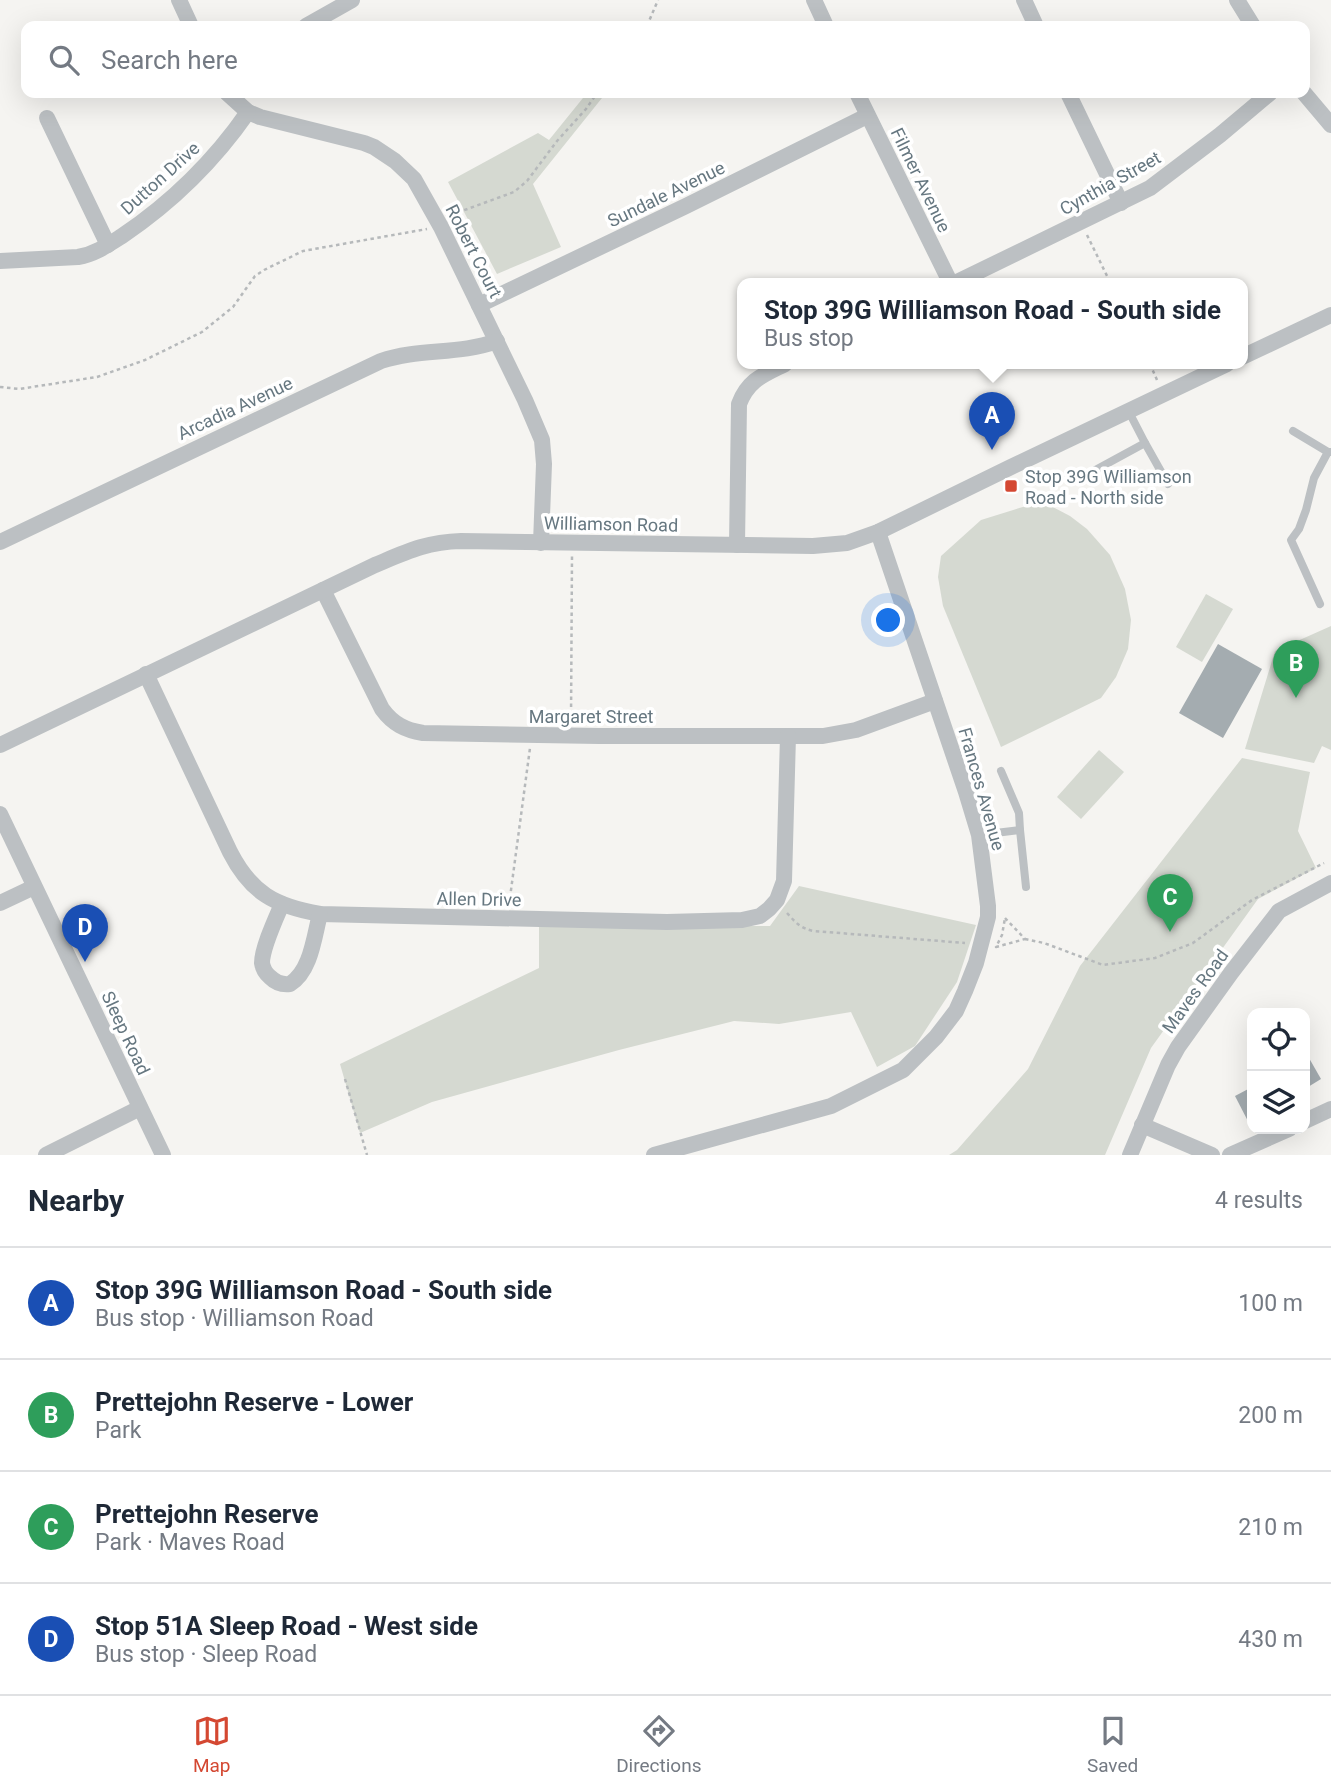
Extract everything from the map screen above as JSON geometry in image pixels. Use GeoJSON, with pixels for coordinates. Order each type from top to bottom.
{"type":"FeatureCollection","features":[{"type":"Feature","properties":{"kind":"street"},"geometry":{"type":"LineString","coordinates":[[179,0],[189,21]]}},
{"type":"Feature","properties":{"kind":"street"},"geometry":{"type":"LineString","coordinates":[[315,21],[352,0]]}},
{"type":"Feature","properties":{"kind":"street"},"geometry":{"type":"LineString","coordinates":[[814,0],[824,21]]}},
{"type":"Feature","properties":{"kind":"street"},"geometry":{"type":"LineString","coordinates":[[1024,0],[1034,21]]}},
{"type":"Feature","properties":{"kind":"street"},"geometry":{"type":"LineString","coordinates":[[1237,0],[1250,21]]}},
{"type":"Feature","properties":{"kind":"street","name":"Robert Court"},"geometry":{"type":"LineString","coordinates":[[233,98],[248,112],[374,147],[395,161],[414,179],[439,223],[542,440],[544,464],[541,543]]}},
{"type":"Feature","properties":{"kind":"street","name":"Filmer Avenue"},"geometry":{"type":"LineString","coordinates":[[859,98],[949,278]]}},
{"type":"Feature","properties":{"kind":"street"},"geometry":{"type":"LineString","coordinates":[[1070,98],[1121,203]]}},
{"type":"Feature","properties":{"kind":"street","name":"Cynthia Street"},"geometry":{"type":"LineString","coordinates":[[964,278],[1144,191],[1165,178],[1264,98]]}},
{"type":"Feature","properties":{"kind":"street"},"geometry":{"type":"LineString","coordinates":[[1308,98],[1331,125]]}},
{"type":"Feature","properties":{"kind":"street","name":"Dutton Drive"},"geometry":{"type":"LineString","coordinates":[[0,261],[88,256],[108,245],[155,213],[180,191],[220,148],[248,112]]}},
{"type":"Feature","properties":{"kind":"street","name":"Sundale Avenue"},"geometry":{"type":"LineString","coordinates":[[479,305],[867,116]]}},
{"type":"Feature","properties":{"kind":"street"},"geometry":{"type":"LineString","coordinates":[[47,118],[108,245]]}},
{"type":"Feature","properties":{"kind":"street"},"geometry":{"type":"LineString","coordinates":[[1248,354],[1330,318]]}},
{"type":"Feature","properties":{"kind":"street","name":"Arcadia Avenue"},"geometry":{"type":"LineString","coordinates":[[0,542],[381,361],[407,354],[472,348],[496,341]]}},
{"type":"Feature","properties":{"kind":"street"},"geometry":{"type":"LineString","coordinates":[[737,545],[739,404],[751,384],[775,369]]}},
{"type":"Feature","properties":{"kind":"street","name":"Williamson Road"},"geometry":{"type":"LineString","coordinates":[[0,745],[416,547],[461,541],[813,546],[859,539],[1217,369]]}},
{"type":"Feature","properties":{"kind":"street","name":"Frances Avenue"},"geometry":{"type":"LineString","coordinates":[[654,1155],[831,1106],[895,1076],[936,1037],[956,1011],[976,963],[986,928],[988,906],[979,835],[967,792],[878,532]]}},
{"type":"Feature","properties":{"kind":"street","name":"Margaret Street"},"geometry":{"type":"LineString","coordinates":[[323,590],[374,697],[388,718],[404,728],[423,733],[823,736],[846,733],[935,701]]}},
{"type":"Feature","properties":{"kind":"street","name":"Allen Drive"},"geometry":{"type":"LineString","coordinates":[[146,674],[239,869],[253,886],[282,904],[320,914],[707,921],[749,919],[765,913],[777,900],[784,881],[788,736]]}},
{"type":"Feature","properties":{"kind":"street","name":"Sleep Road"},"geometry":{"type":"LineString","coordinates":[[0,814],[163,1155]]}},
{"type":"Feature","properties":{"kind":"street","name":"Maves Road"},"geometry":{"type":"LineString","coordinates":[[1130,1155],[1178,1047],[1231,972],[1276,914],[1284,907],[1331,883]]}},
{"type":"Feature","properties":{"kind":"street"},"geometry":{"type":"LineString","coordinates":[[0,903],[34,887]]}},
{"type":"Feature","properties":{"kind":"street"},"geometry":{"type":"LineString","coordinates":[[282,904],[262,961],[267,975],[281,984],[290,984],[301,974],[309,958],[320,914]]}},
{"type":"Feature","properties":{"kind":"street"},"geometry":{"type":"LineString","coordinates":[[46,1155],[140,1108]]}},
{"type":"Feature","properties":{"kind":"street"},"geometry":{"type":"LineString","coordinates":[[1310,1119],[1331,1109]]}},
{"type":"Feature","properties":{"kind":"street"},"geometry":{"type":"LineString","coordinates":[[1142,1125],[1212,1155]]}},
{"type":"Feature","properties":{"kind":"street"},"geometry":{"type":"LineString","coordinates":[[1230,1155],[1278,1134]]}},
{"type":"Feature","properties":{"kind":"lane"},"geometry":{"type":"LineString","coordinates":[[1129,412],[1168,484]]}},
{"type":"Feature","properties":{"kind":"lane"},"geometry":{"type":"LineString","coordinates":[[1293,431],[1329,452],[1314,478],[1299,529],[1289,538],[1320,604]]}},
{"type":"Feature","properties":{"kind":"lane"},"geometry":{"type":"LineString","coordinates":[[1088,474],[1145,443]]}},
{"type":"Feature","properties":{"kind":"lane"},"geometry":{"type":"LineString","coordinates":[[1001,771],[1019,813],[1026,887]]}},
{"type":"Feature","properties":{"kind":"lane"},"geometry":{"type":"LineString","coordinates":[[979,835],[1020,830]]}},
{"type":"Feature","properties":{"kind":"path"},"geometry":{"type":"LineString","coordinates":[[649,21],[658,0]]}},
{"type":"Feature","properties":{"kind":"path"},"geometry":{"type":"LineString","coordinates":[[0,387],[19,389],[97,377],[145,360],[202,332],[233,307],[255,276],[303,251],[439,223],[514,192],[527,181],[594,98]]}},
{"type":"Feature","properties":{"kind":"path"},"geometry":{"type":"LineString","coordinates":[[1081,222],[1108,278]]}},
{"type":"Feature","properties":{"kind":"path"},"geometry":{"type":"LineString","coordinates":[[1152,369],[1158,381]]}},
{"type":"Feature","properties":{"kind":"path"},"geometry":{"type":"LineString","coordinates":[[570,735],[572,543]]}},
{"type":"Feature","properties":{"kind":"path"},"geometry":{"type":"LineString","coordinates":[[507,918],[532,734]]}},
{"type":"Feature","properties":{"kind":"path"},"geometry":{"type":"LineString","coordinates":[[1025,939],[1005,918],[1002,935],[996,947],[1025,939],[1044,943],[1103,965],[1155,958],[1194,943],[1252,900],[1324,863]]}},
{"type":"Feature","properties":{"kind":"path"},"geometry":{"type":"LineString","coordinates":[[784,910],[806,930],[976,944]]}},
{"type":"Feature","properties":{"kind":"path"},"geometry":{"type":"LineString","coordinates":[[345,1079],[367,1155]]}},
{"type":"Feature","properties":{"kind":"shaded area"},"geometry":{"type":"Polygon","coordinates":[[[583,98],[602,98],[533,184],[561,247],[497,274],[448,182],[538,133],[549,140],[583,98]]]}},
{"type":"Feature","properties":{"kind":"shaded area"},"geometry":{"type":"Polygon","coordinates":[[[1049,505],[1087,529],[1110,555],[1125,589],[1131,620],[1128,649],[1116,677],[1101,698],[1001,747],[943,606],[938,577],[941,556],[981,520],[1026,506],[1049,505]]]}},
{"type":"Feature","properties":{"kind":"shaded area"},"geometry":{"type":"Polygon","coordinates":[[[1206,594],[1233,609],[1202,662],[1176,647],[1206,594]]]}},
{"type":"Feature","properties":{"kind":"shaded area"},"geometry":{"type":"Polygon","coordinates":[[[1331,626],[1331,750],[1322,746],[1314,763],[1245,749],[1275,651],[1331,626]]]}},
{"type":"Feature","properties":{"kind":"shaded area"},"geometry":{"type":"Polygon","coordinates":[[[1099,750],[1124,772],[1081,819],[1057,797],[1099,750]]]}},
{"type":"Feature","properties":{"kind":"shaded area"},"geometry":{"type":"Polygon","coordinates":[[[1242,758],[1310,772],[1298,831],[1316,868],[1258,899],[1151,1048],[1105,1155],[949,1155],[957,1150],[1028,1069],[1080,966],[1242,758]]]}},
{"type":"Feature","properties":{"kind":"shaded area"},"geometry":{"type":"Polygon","coordinates":[[[799,886],[976,925],[957,982],[915,1046],[877,1067],[851,1012],[779,1024],[734,1021],[432,1102],[360,1133],[340,1064],[539,968],[539,926],[770,926],[799,886]]]}},
{"type":"Feature","properties":{"kind":"building"},"geometry":{"type":"Polygon","coordinates":[[[1218,644],[1262,669],[1223,738],[1179,713],[1218,644]]]}},
{"type":"Feature","properties":{"kind":"building"},"geometry":{"type":"Polygon","coordinates":[[[1310,1060],[1321,1079],[1310,1086],[1310,1060]]]}},
{"type":"Feature","properties":{"kind":"building"},"geometry":{"type":"Polygon","coordinates":[[[1247,1090],[1247,1119],[1235,1096],[1247,1090]]]}},
{"type":"Feature","properties":{"kind":"place","name":"Stop 39G Williamson Road - South side"},"geometry":{"type":"Point","coordinates":[992,450]}},
{"type":"Feature","properties":{"kind":"place","name":"Stop 39G Williamson Road - North side"},"geometry":{"type":"Point","coordinates":[1011,486]}},
{"type":"Feature","properties":{"kind":"place","name":"Prettejohn Reserve - Lower"},"geometry":{"type":"Point","coordinates":[1296,698]}},
{"type":"Feature","properties":{"kind":"place","name":"Prettejohn Reserve"},"geometry":{"type":"Point","coordinates":[1170,932]}},
{"type":"Feature","properties":{"kind":"place","name":"Stop 51A Sleep Road - West side"},"geometry":{"type":"Point","coordinates":[85,962]}}]}
